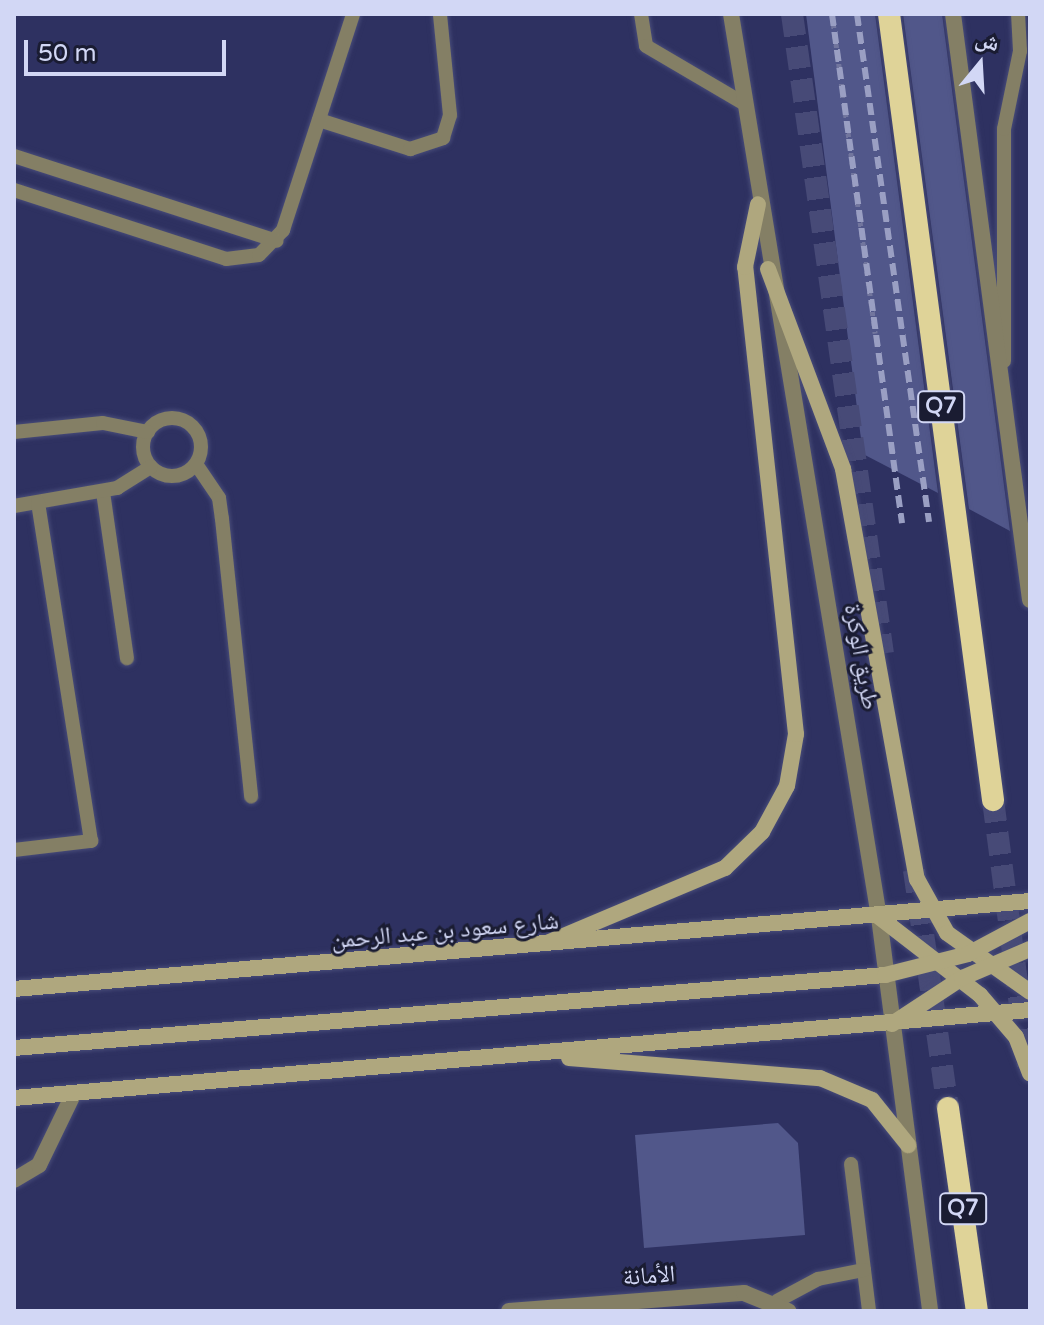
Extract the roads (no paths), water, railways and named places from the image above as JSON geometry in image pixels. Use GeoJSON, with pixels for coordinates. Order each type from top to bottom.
{"type":"FeatureCollection","features":[{"type":"Feature","properties":{"kind":"highway","name":"Q7"},"geometry":{"type":"LineString","coordinates":[[889,14],[993,800]]}},
{"type":"Feature","properties":{"kind":"highway","name":"Q7"},"geometry":{"type":"LineString","coordinates":[[948,1108],[977,1311]]}},
{"type":"Feature","properties":{"kind":"main road"},"geometry":{"type":"LineString","coordinates":[[530,949],[725,868],[762,832],[787,786],[796,734],[745,267],[758,204]]}},
{"type":"Feature","properties":{"kind":"main road"},"geometry":{"type":"LineString","coordinates":[[768,269],[800,340],[843,469],[917,879],[930,912],[968,954],[984,967],[1030,992]]}},
{"type":"Feature","properties":{"kind":"main road","name":"شارع سعود بن عبد الرحمن"},"geometry":{"type":"LineString","coordinates":[[14,989],[530,949],[1030,901]]}},
{"type":"Feature","properties":{"kind":"main road"},"geometry":{"type":"LineString","coordinates":[[879,917],[943,962],[998,1013],[1030,1073]]}},
{"type":"Feature","properties":{"kind":"main road"},"geometry":{"type":"LineString","coordinates":[[14,1048],[885,975],[968,954],[1030,921]]}},
{"type":"Feature","properties":{"kind":"main road"},"geometry":{"type":"LineString","coordinates":[[891,1025],[962,978],[1030,949]]}},
{"type":"Feature","properties":{"kind":"main road"},"geometry":{"type":"LineString","coordinates":[[14,1098],[512,1054],[891,1025],[1030,1010]]}},
{"type":"Feature","properties":{"kind":"main road"},"geometry":{"type":"LineString","coordinates":[[512,1054],[820,1078],[872,1100],[908,1145]]}},
{"type":"Feature","properties":{"kind":"street","name":"طريق الوكرة"},"geometry":{"type":"LineString","coordinates":[[731,14],[768,269],[879,917],[930,1311]]}},
{"type":"Feature","properties":{"kind":"street"},"geometry":{"type":"LineString","coordinates":[[953,14],[1004,362],[1030,600]]}},
{"type":"Feature","properties":{"kind":"street"},"geometry":{"type":"LineString","coordinates":[[14,1180],[39,1165],[73,1095]]}},
{"type":"Feature","properties":{"kind":"street","name":"الأمانة"},"geometry":{"type":"LineString","coordinates":[[509,1311],[744,1293],[782,1306]]}},
{"type":"Feature","properties":{"kind":"lane"},"geometry":{"type":"LineString","coordinates":[[14,190],[226,259],[249,259],[277,241],[353,14]]}},
{"type":"Feature","properties":{"kind":"lane"},"geometry":{"type":"LineString","coordinates":[[319,120],[410,149],[433,146],[450,115],[440,14]]}},
{"type":"Feature","properties":{"kind":"lane"},"geometry":{"type":"LineString","coordinates":[[641,14],[646,46],[743,103]]}},
{"type":"Feature","properties":{"kind":"lane"},"geometry":{"type":"LineString","coordinates":[[1004,362],[1004,129],[1020,51],[1018,14]]}},
{"type":"Feature","properties":{"kind":"lane"},"geometry":{"type":"LineString","coordinates":[[14,156],[277,241]]}},
{"type":"Feature","properties":{"kind":"lane"},"geometry":{"type":"LineString","coordinates":[[196,464],[169,476],[151,467],[143,449],[148,432],[165,419],[185,421],[199,435],[196,464],[219,498],[251,796]]}},
{"type":"Feature","properties":{"kind":"lane"},"geometry":{"type":"LineString","coordinates":[[14,432],[103,423],[148,432]]}},
{"type":"Feature","properties":{"kind":"lane"},"geometry":{"type":"LineString","coordinates":[[14,506],[103,492],[151,467]]}},
{"type":"Feature","properties":{"kind":"lane"},"geometry":{"type":"LineString","coordinates":[[103,492],[127,658]]}},
{"type":"Feature","properties":{"kind":"lane"},"geometry":{"type":"LineString","coordinates":[[14,850],[91,841],[38,502]]}},
{"type":"Feature","properties":{"kind":"lane"},"geometry":{"type":"LineString","coordinates":[[851,1164],[869,1311]]}},
{"type":"Feature","properties":{"kind":"lane"},"geometry":{"type":"LineString","coordinates":[[782,1306],[818,1279],[864,1270]]}},
{"type":"Feature","properties":{"kind":"tunnel"},"geometry":{"type":"LineString","coordinates":[[792,14],[883,654]]}},
{"type":"Feature","properties":{"kind":"tunnel"},"geometry":{"type":"LineString","coordinates":[[993,800],[1028,1066]]}},
{"type":"Feature","properties":{"kind":"tunnel"},"geometry":{"type":"LineString","coordinates":[[914,870],[948,1108]]}},
{"type":"Feature","properties":{"kind":"railway"},"geometry":{"type":"LineString","coordinates":[[832,14],[902,523]]}},
{"type":"Feature","properties":{"kind":"railway"},"geometry":{"type":"LineString","coordinates":[[857,14],[929,522]]}}]}
